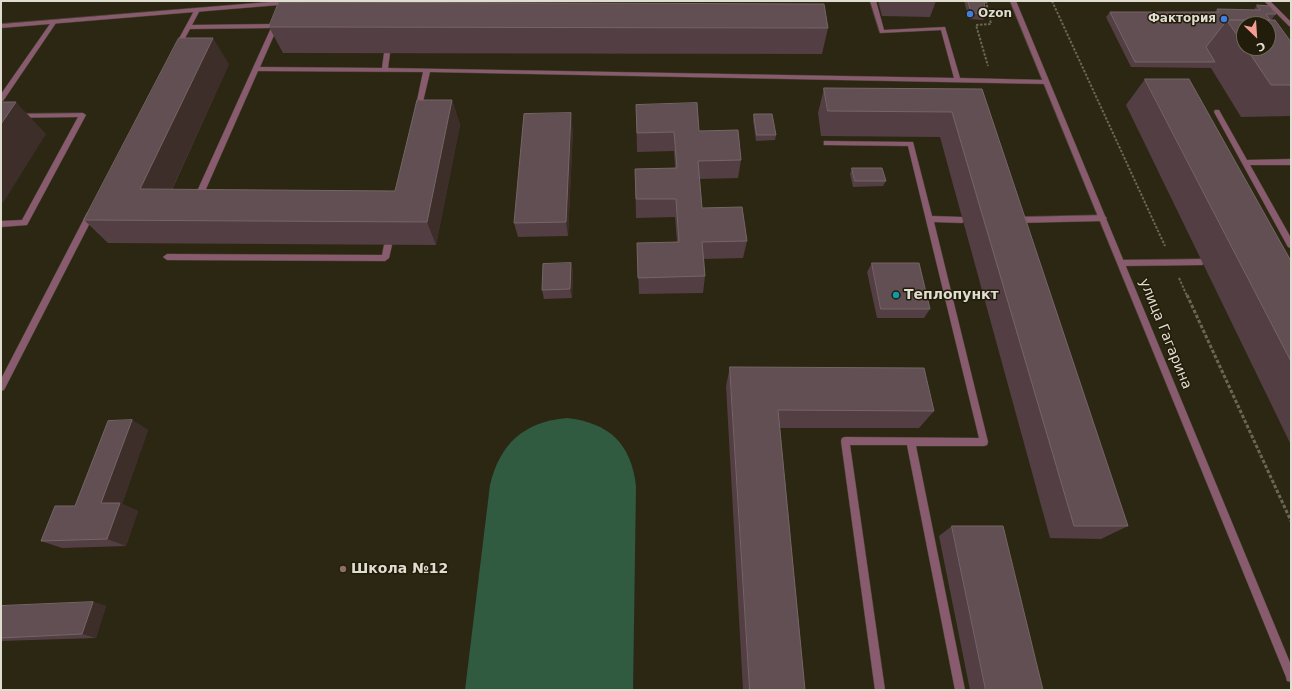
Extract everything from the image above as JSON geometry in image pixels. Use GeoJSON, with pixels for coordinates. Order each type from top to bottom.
{"type":"FeatureCollection","features":[{"type":"Feature","properties":{"kind":"street"},"geometry":{"type":"LineString","coordinates":[[1,26],[197,10],[283,8],[303,1]]}},
{"type":"Feature","properties":{"kind":"street"},"geometry":{"type":"LineString","coordinates":[[873,1],[882,32],[943,28],[957,79]]}},
{"type":"Feature","properties":{"kind":"street","name":"улица Гагарина"},"geometry":{"type":"LineString","coordinates":[[1013,1],[1289,666],[1291,677]]}},
{"type":"Feature","properties":{"kind":"street"},"geometry":{"type":"LineString","coordinates":[[1267,1],[1291,25]]}},
{"type":"Feature","properties":{"kind":"street"},"geometry":{"type":"LineString","coordinates":[[198,198],[283,8]]}},
{"type":"Feature","properties":{"kind":"street"},"geometry":{"type":"LineString","coordinates":[[173,56],[197,10]]}},
{"type":"Feature","properties":{"kind":"street"},"geometry":{"type":"LineString","coordinates":[[1,99],[54,22]]}},
{"type":"Feature","properties":{"kind":"street"},"geometry":{"type":"LineString","coordinates":[[188,27],[275,26]]}},
{"type":"Feature","properties":{"kind":"street"},"geometry":{"type":"LineString","coordinates":[[385,70],[387,53]]}},
{"type":"Feature","properties":{"kind":"street"},"geometry":{"type":"LineString","coordinates":[[256,69],[427,70],[957,79],[1046,82]]}},
{"type":"Feature","properties":{"kind":"street"},"geometry":{"type":"LineString","coordinates":[[417,116],[427,70]]}},
{"type":"Feature","properties":{"kind":"street"},"geometry":{"type":"LineString","coordinates":[[1217,112],[1245,163],[1287,232],[1291,245]]}},
{"type":"Feature","properties":{"kind":"street"},"geometry":{"type":"LineString","coordinates":[[1,116],[83,116],[24,223],[1,224]]}},
{"type":"Feature","properties":{"kind":"street"},"geometry":{"type":"LineString","coordinates":[[826,143],[910,144],[984,442],[845,441],[880,690]]}},
{"type":"Feature","properties":{"kind":"street"},"geometry":{"type":"LineString","coordinates":[[1245,163],[1291,162]]}},
{"type":"Feature","properties":{"kind":"street"},"geometry":{"type":"LineString","coordinates":[[1,387],[96,204]]}},
{"type":"Feature","properties":{"kind":"street"},"geometry":{"type":"LineString","coordinates":[[1010,220],[1103,218]]}},
{"type":"Feature","properties":{"kind":"street"},"geometry":{"type":"LineString","coordinates":[[929,219],[962,220]]}},
{"type":"Feature","properties":{"kind":"street"},"geometry":{"type":"LineString","coordinates":[[167,257],[385,258],[388,245]]}},
{"type":"Feature","properties":{"kind":"street"},"geometry":{"type":"LineString","coordinates":[[1122,263],[1202,262]]}},
{"type":"Feature","properties":{"kind":"street"},"geometry":{"type":"LineString","coordinates":[[911,442],[960,690]]}},
{"type":"Feature","properties":{"kind":"path"},"geometry":{"type":"LineString","coordinates":[[986,1],[991,24],[976,25],[993,80]]}},
{"type":"Feature","properties":{"kind":"path"},"geometry":{"type":"LineString","coordinates":[[1028,1],[1052,1]]}},
{"type":"Feature","properties":{"kind":"green space"},"geometry":{"type":"Polygon","coordinates":[[[567,418],[595,425],[606,430],[623,447],[629,458],[633,471],[636,486],[633,690],[465,690],[490,485],[494,470],[507,446],[516,437],[538,424],[567,418]]]}},
{"type":"Feature","properties":{"kind":"building"},"geometry":{"type":"Polygon","coordinates":[[[968,1],[984,1],[986,14],[972,13],[968,1]]]}},
{"type":"Feature","properties":{"kind":"building"},"geometry":{"type":"Polygon","coordinates":[[[279,2],[824,4],[828,28],[269,27],[279,2]]]}},
{"type":"Feature","properties":{"kind":"building"},"geometry":{"type":"Polygon","coordinates":[[[1257,5],[1270,6],[1276,14],[1266,14],[1267,16],[1236,16],[1236,20],[1227,20],[1206,47],[1215,62],[1135,62],[1110,12],[1219,12],[1217,9],[1260,10],[1257,5]]]}},
{"type":"Feature","properties":{"kind":"building"},"geometry":{"type":"Polygon","coordinates":[[[1227,20],[1236,20],[1236,33],[1227,20]]]}},
{"type":"Feature","properties":{"kind":"building"},"geometry":{"type":"Polygon","coordinates":[[[1276,21],[1291,42],[1291,85],[1271,85],[1251,56],[1276,56],[1276,21]]]}},
{"type":"Feature","properties":{"kind":"building"},"geometry":{"type":"Polygon","coordinates":[[[179,38],[213,38],[140,189],[395,191],[417,100],[452,100],[427,222],[84,220],[179,38]]]}},
{"type":"Feature","properties":{"kind":"building"},"geometry":{"type":"Polygon","coordinates":[[[1145,79],[1189,79],[1291,261],[1291,361],[1145,79]]]}},
{"type":"Feature","properties":{"kind":"building"},"geometry":{"type":"Polygon","coordinates":[[[824,88],[982,89],[1128,526],[1074,526],[952,112],[828,111],[824,88]]]}},
{"type":"Feature","properties":{"kind":"building"},"geometry":{"type":"Polygon","coordinates":[[[1,102],[16,102],[1,124],[1,102]]]}},
{"type":"Feature","properties":{"kind":"building"},"geometry":{"type":"Polygon","coordinates":[[[697,103],[699,131],[738,130],[741,160],[698,161],[702,208],[742,207],[747,241],[702,242],[705,276],[638,278],[637,243],[679,242],[676,199],[636,199],[635,169],[677,168],[674,132],[637,133],[636,105],[697,103]]]}},
{"type":"Feature","properties":{"kind":"building"},"geometry":{"type":"Polygon","coordinates":[[[571,113],[566,222],[514,223],[524,114],[571,113]]]}},
{"type":"Feature","properties":{"kind":"building"},"geometry":{"type":"Polygon","coordinates":[[[754,114],[772,114],[776,135],[757,135],[754,114]]]}},
{"type":"Feature","properties":{"kind":"building"},"geometry":{"type":"Polygon","coordinates":[[[852,168],[882,168],[886,181],[855,181],[852,168]]]}},
{"type":"Feature","properties":{"kind":"building"},"geometry":{"type":"Polygon","coordinates":[[[571,263],[570,289],[542,290],[543,264],[571,263]]]}},
{"type":"Feature","properties":{"kind":"building","name":"Теплопункт"},"geometry":{"type":"Polygon","coordinates":[[[872,263],[919,263],[930,309],[881,309],[872,263]]]}},
{"type":"Feature","properties":{"kind":"building"},"geometry":{"type":"Polygon","coordinates":[[[730,367],[924,368],[934,411],[778,410],[805,690],[750,690],[730,367]]]}},
{"type":"Feature","properties":{"kind":"building"},"geometry":{"type":"Polygon","coordinates":[[[132,420],[101,503],[120,503],[107,539],[41,541],[55,506],[75,506],[108,421],[132,420]]]}},
{"type":"Feature","properties":{"kind":"building"},"geometry":{"type":"Polygon","coordinates":[[[952,526],[1003,526],[1043,690],[986,690],[952,526]]]}},
{"type":"Feature","properties":{"kind":"building"},"geometry":{"type":"Polygon","coordinates":[[[93,602],[82,634],[1,638],[1,606],[93,602]]]}},
{"type":"Feature","properties":{"kind":"place","name":"Ozon"},"geometry":{"type":"Point","coordinates":[970,14]}},
{"type":"Feature","properties":{"kind":"place","name":"Фактория"},"geometry":{"type":"Point","coordinates":[1224,19]}},
{"type":"Feature","properties":{"kind":"place","name":"Теплопункт"},"geometry":{"type":"Point","coordinates":[896,295]}},
{"type":"Feature","properties":{"kind":"place","name":"Школа №12"},"geometry":{"type":"Point","coordinates":[343,569]}}]}
